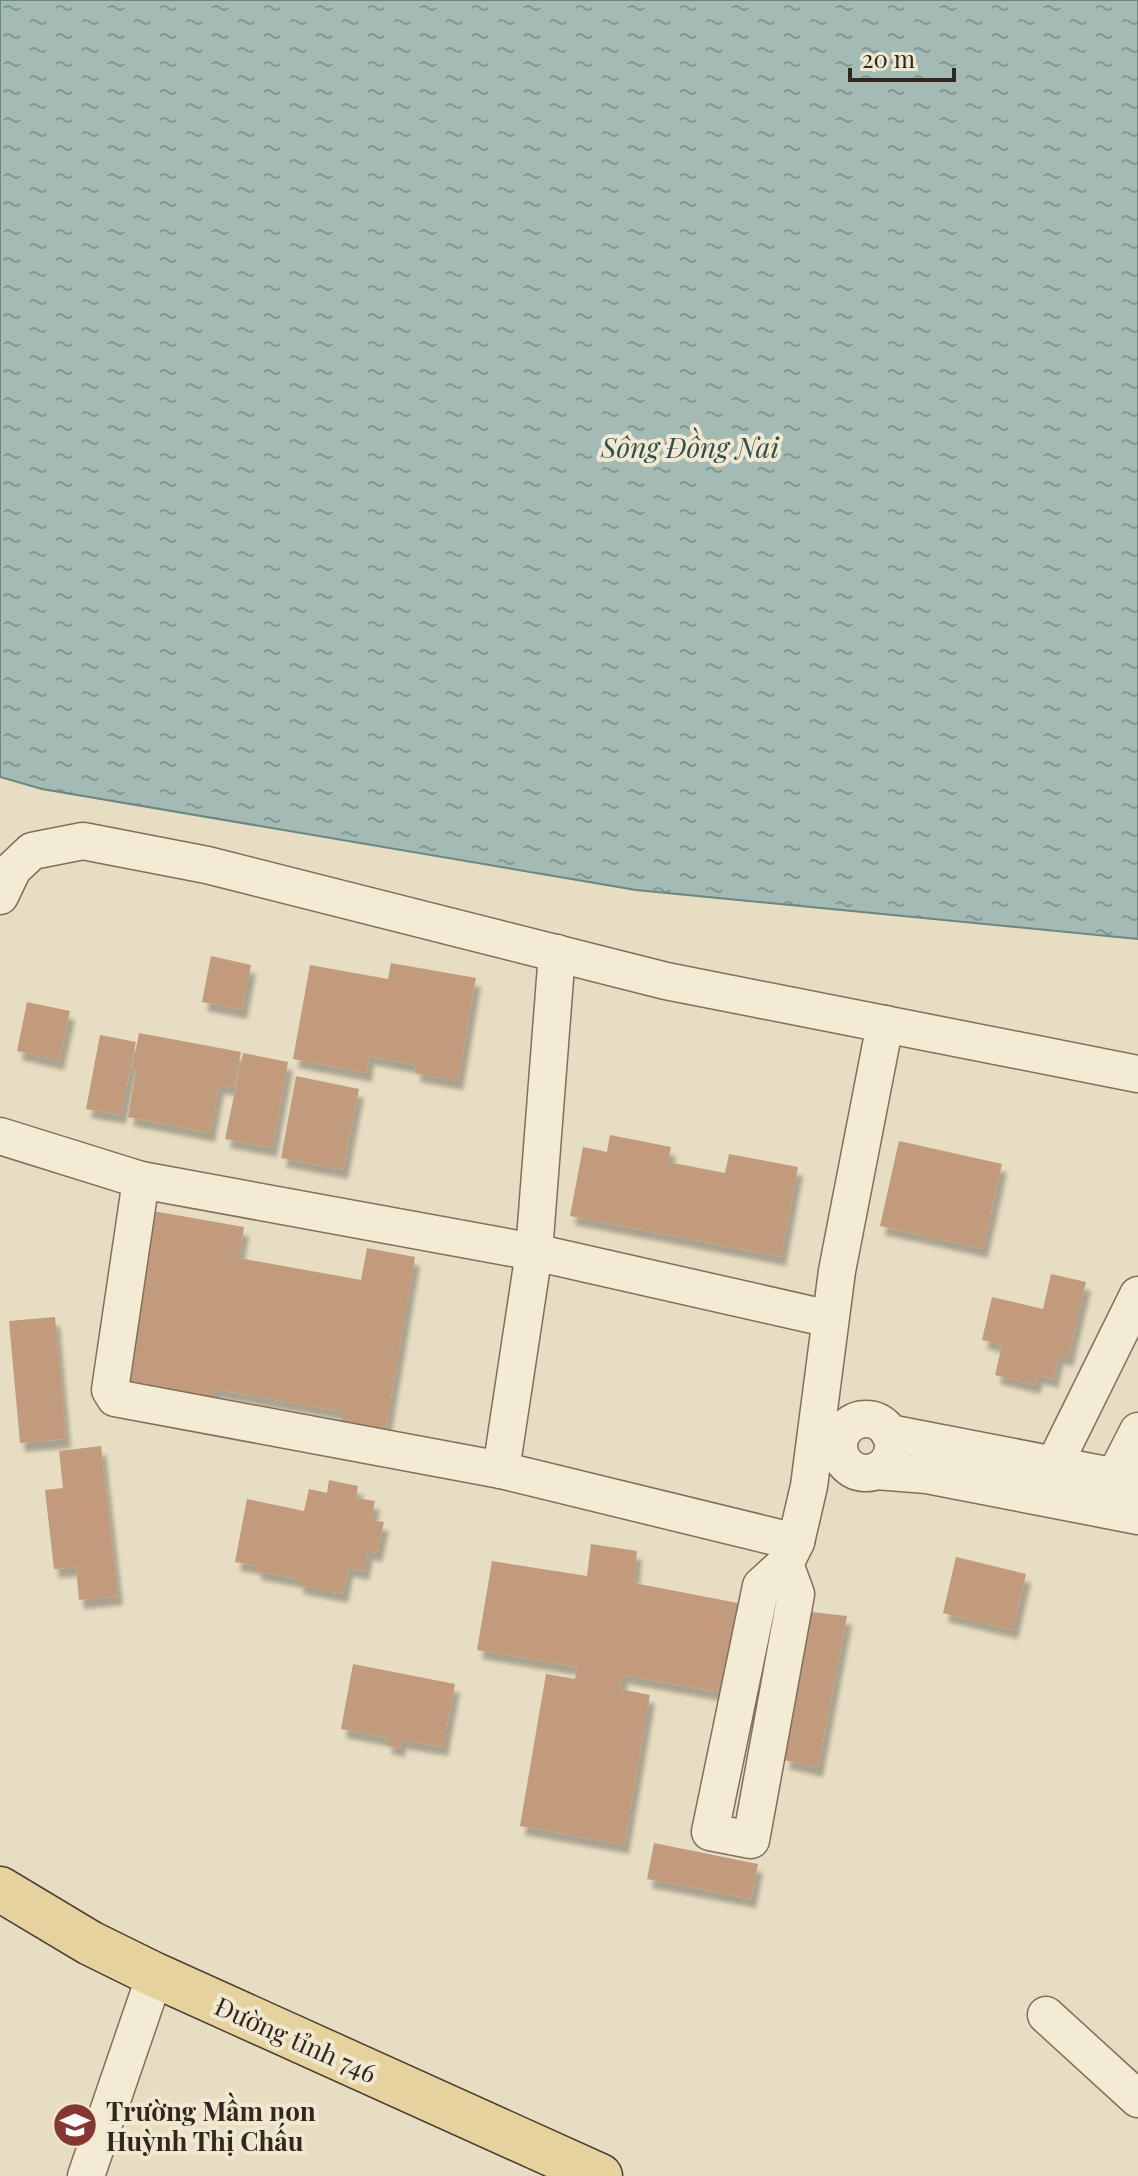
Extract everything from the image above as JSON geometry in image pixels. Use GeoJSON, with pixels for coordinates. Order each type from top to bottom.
{"type":"FeatureCollection","features":[{"type":"Feature","properties":{"kind":"main road","name":"Đường tỉnh 746"},"geometry":{"type":"LineString","coordinates":[[1,1891],[90,1943],[155,1975],[600,2176]]}},
{"type":"Feature","properties":{"kind":"street"},"geometry":{"type":"LineString","coordinates":[[0,896],[13,869],[32,851],[83,841],[207,865],[666,981],[1138,1074]]}},
{"type":"Feature","properties":{"kind":"street"},"geometry":{"type":"LineString","coordinates":[[501,1470],[534,1252],[557,953]]}},
{"type":"Feature","properties":{"kind":"street"},"geometry":{"type":"LineString","coordinates":[[790,1553],[761,1586],[710,1832],[751,1840],[796,1594],[790,1553],[809,1486],[827,1444],[830,1319],[885,1024]]}},
{"type":"Feature","properties":{"kind":"street"},"geometry":{"type":"LineString","coordinates":[[0,1136],[141,1180],[534,1252],[830,1319]]}},
{"type":"Feature","properties":{"kind":"street"},"geometry":{"type":"LineString","coordinates":[[141,1180],[110,1390],[115,1398],[501,1470],[790,1553]]}},
{"type":"Feature","properties":{"kind":"street"},"geometry":{"type":"LineString","coordinates":[[1054,1465],[1138,1295]]}},
{"type":"Feature","properties":{"kind":"street"},"geometry":{"type":"LineString","coordinates":[[827,1444],[840,1437],[849,1424],[863,1419],[878,1422],[892,1440],[892,1455],[876,1471]]}},
{"type":"Feature","properties":{"kind":"street"},"geometry":{"type":"LineString","coordinates":[[1128,1502],[1138,1431]]}},
{"type":"Feature","properties":{"kind":"street"},"geometry":{"type":"LineString","coordinates":[[889,1433],[1054,1465],[1128,1502]]}},
{"type":"Feature","properties":{"kind":"street"},"geometry":{"type":"LineString","coordinates":[[827,1444],[853,1469],[861,1472],[927,1475],[1128,1502]]}},
{"type":"Feature","properties":{"kind":"street"},"geometry":{"type":"LineString","coordinates":[[86,2176],[155,1975]]}},
{"type":"Feature","properties":{"kind":"street"},"geometry":{"type":"LineString","coordinates":[[1046,2015],[1138,2099]]}},
{"type":"Feature","properties":{"kind":"water","name":"Sông Đồng Nai"},"geometry":{"type":"Polygon","coordinates":[[[0,0],[1138,0],[1138,939],[636,890],[42,789],[0,777],[0,0]]]}},
{"type":"Feature","properties":{"kind":"building"},"geometry":{"type":"Polygon","coordinates":[[[211,956],[251,965],[242,1010],[202,1002],[211,956]]]}},
{"type":"Feature","properties":{"kind":"building"},"geometry":{"type":"Polygon","coordinates":[[[391,963],[476,978],[458,1081],[415,1073],[416,1065],[369,1056],[367,1073],[293,1059],[310,965],[388,979],[391,963]]]}},
{"type":"Feature","properties":{"kind":"building"},"geometry":{"type":"Polygon","coordinates":[[[27,1002],[70,1011],[59,1061],[17,1051],[27,1002]]]}},
{"type":"Feature","properties":{"kind":"building"},"geometry":{"type":"Polygon","coordinates":[[[139,1033],[241,1052],[234,1088],[219,1085],[210,1133],[128,1117],[139,1033]]]}},
{"type":"Feature","properties":{"kind":"building"},"geometry":{"type":"Polygon","coordinates":[[[100,1035],[136,1042],[121,1115],[86,1109],[100,1035]]]}},
{"type":"Feature","properties":{"kind":"building"},"geometry":{"type":"Polygon","coordinates":[[[243,1053],[288,1062],[272,1148],[225,1139],[243,1053]]]}},
{"type":"Feature","properties":{"kind":"building"},"geometry":{"type":"Polygon","coordinates":[[[296,1076],[359,1089],[343,1170],[281,1158],[296,1076]]]}},
{"type":"Feature","properties":{"kind":"building"},"geometry":{"type":"Polygon","coordinates":[[[610,1135],[671,1147],[668,1162],[725,1173],[729,1154],[798,1167],[781,1257],[570,1216],[583,1147],[607,1152],[610,1135]]]}},
{"type":"Feature","properties":{"kind":"building"},"geometry":{"type":"Polygon","coordinates":[[[899,1141],[1002,1164],[983,1249],[880,1226],[899,1141]]]}},
{"type":"Feature","properties":{"kind":"building"},"geometry":{"type":"Polygon","coordinates":[[[147,1210],[244,1227],[239,1258],[361,1280],[367,1248],[415,1257],[384,1440],[339,1432],[343,1412],[214,1389],[211,1407],[116,1390],[147,1210]]]}},
{"type":"Feature","properties":{"kind":"building"},"geometry":{"type":"Polygon","coordinates":[[[1051,1274],[1086,1282],[1068,1358],[1059,1355],[1053,1379],[1038,1375],[1035,1385],[995,1375],[1002,1345],[982,1340],[992,1297],[1043,1309],[1051,1274]]]}},
{"type":"Feature","properties":{"kind":"building"},"geometry":{"type":"Polygon","coordinates":[[[55,1317],[66,1439],[20,1443],[9,1321],[55,1317]]]}},
{"type":"Feature","properties":{"kind":"building"},"geometry":{"type":"Polygon","coordinates":[[[101,1446],[118,1596],[79,1600],[76,1567],[54,1569],[45,1490],[63,1488],[59,1451],[101,1446]]]}},
{"type":"Feature","properties":{"kind":"building"},"geometry":{"type":"Polygon","coordinates":[[[329,1480],[358,1486],[356,1498],[375,1501],[371,1520],[384,1522],[377,1553],[368,1551],[364,1571],[348,1568],[343,1594],[298,1585],[299,1579],[256,1571],[257,1566],[235,1562],[247,1499],[304,1511],[309,1489],[327,1493],[329,1480]]]}},
{"type":"Feature","properties":{"kind":"building"},"geometry":{"type":"Polygon","coordinates":[[[591,1544],[637,1551],[634,1583],[743,1604],[727,1694],[623,1675],[620,1689],[650,1695],[624,1845],[520,1826],[546,1674],[575,1679],[577,1667],[477,1650],[492,1561],[587,1576],[591,1544]]]}},
{"type":"Feature","properties":{"kind":"building"},"geometry":{"type":"Polygon","coordinates":[[[956,1557],[1026,1574],[1013,1630],[943,1613],[956,1557]]]}},
{"type":"Feature","properties":{"kind":"building"},"geometry":{"type":"Polygon","coordinates":[[[811,1612],[847,1616],[818,1768],[784,1760],[811,1612]]]}},
{"type":"Feature","properties":{"kind":"building"},"geometry":{"type":"Polygon","coordinates":[[[353,1664],[455,1684],[443,1747],[401,1740],[400,1748],[386,1745],[388,1738],[341,1729],[353,1664]]]}},
{"type":"Feature","properties":{"kind":"building"},"geometry":{"type":"Polygon","coordinates":[[[654,1843],[758,1864],[751,1899],[647,1879],[654,1843]]]}},
{"type":"Feature","properties":{"kind":"place","name":"Trường Mầm non Huỳnh Thị Chấu"},"geometry":{"type":"Point","coordinates":[75,2125]}}]}
